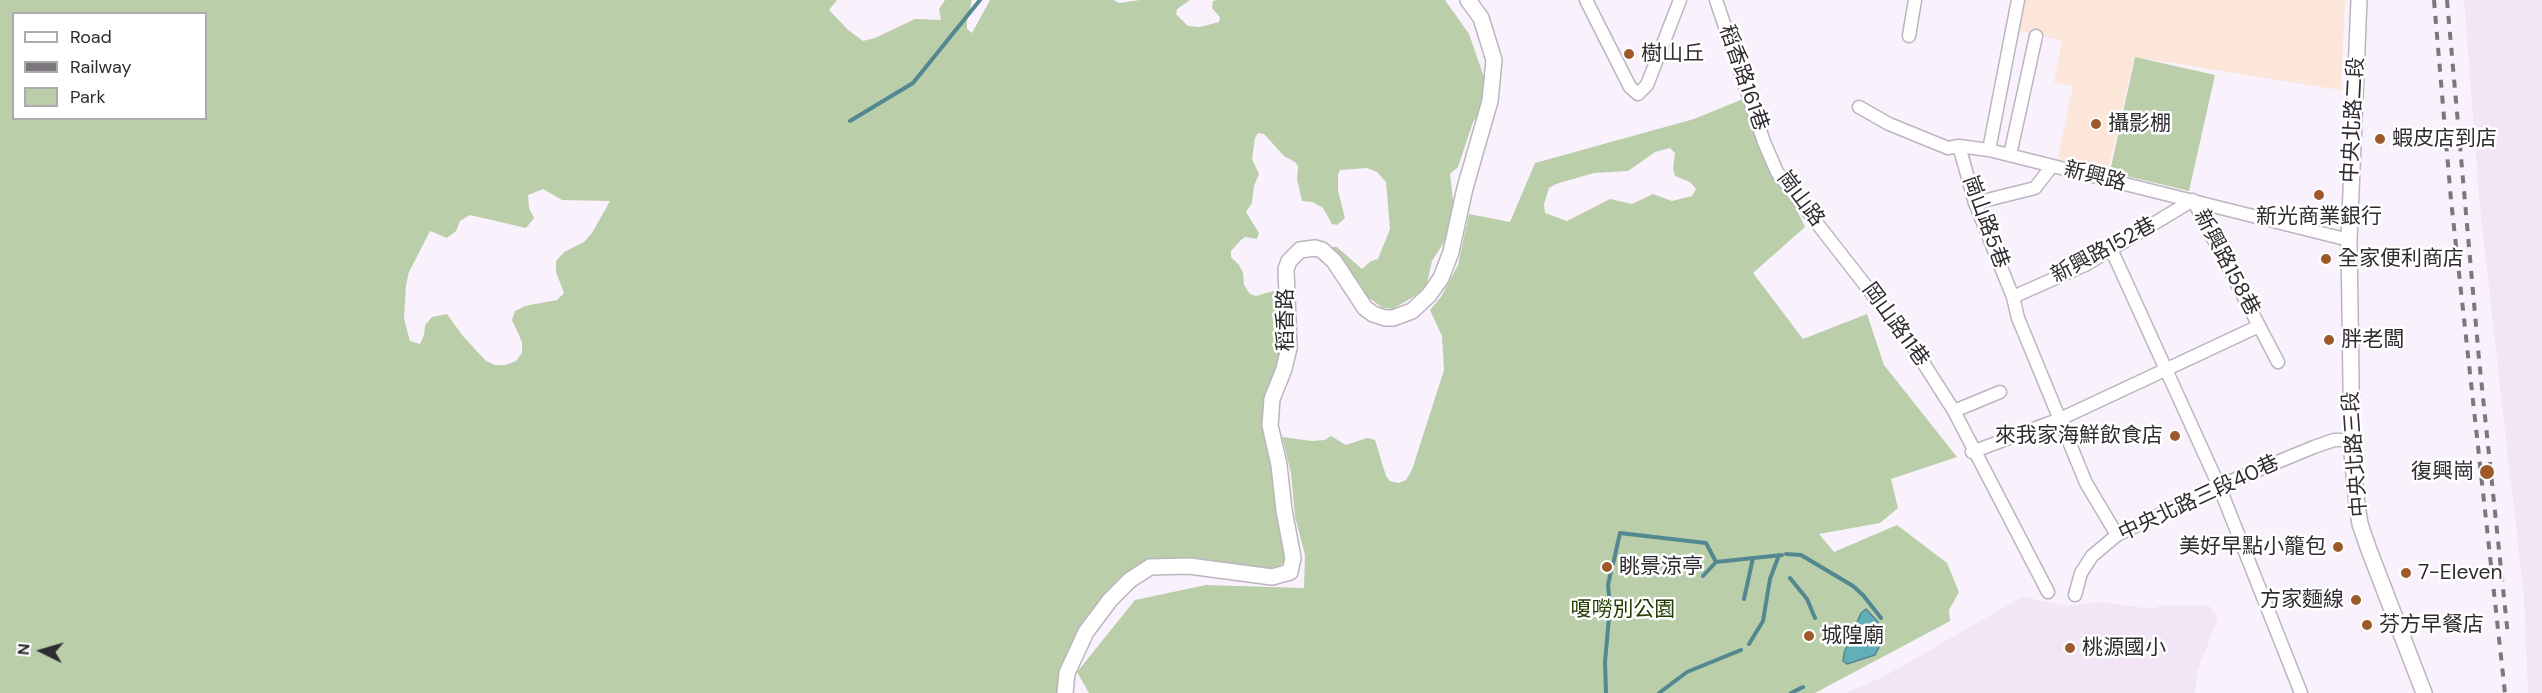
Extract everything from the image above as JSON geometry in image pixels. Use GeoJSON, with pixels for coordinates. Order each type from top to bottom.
{"type":"FeatureCollection","features":[{"type":"Feature","properties":{"kind":"street","name":"稻香路"},"geometry":{"type":"LineString","coordinates":[[1065,693],[1067,673],[1086,632],[1110,600],[1130,580],[1150,567],[1189,566],[1272,577],[1279,577],[1290,572],[1293,558],[1279,465],[1270,425],[1272,399],[1284,369],[1288,348],[1286,269],[1289,261],[1300,250],[1315,248],[1322,250],[1334,261],[1365,308],[1385,318],[1393,318],[1412,311],[1429,295],[1441,278],[1451,252],[1465,188],[1490,101],[1494,60],[1481,18],[1468,0]]}},
{"type":"Feature","properties":{"kind":"street"},"geometry":{"type":"LineString","coordinates":[[1586,0],[1630,87],[1638,94],[1647,86],[1680,0]]}},
{"type":"Feature","properties":{"kind":"street","name":"稻香路161巷"},"geometry":{"type":"LineString","coordinates":[[1716,0],[1764,142],[1771,154]]}},
{"type":"Feature","properties":{"kind":"street"},"geometry":{"type":"LineString","coordinates":[[1909,36],[1916,0]]}},
{"type":"Feature","properties":{"kind":"street"},"geometry":{"type":"LineString","coordinates":[[1989,150],[2018,0]]}},
{"type":"Feature","properties":{"kind":"street","name":"中央北路二段"},"geometry":{"type":"LineString","coordinates":[[2349,240],[2360,0]]}},
{"type":"Feature","properties":{"kind":"street"},"geometry":{"type":"LineString","coordinates":[[2010,155],[2036,36]]}},
{"type":"Feature","properties":{"kind":"street","name":"新興路"},"geometry":{"type":"LineString","coordinates":[[1859,107],[1889,124],[1948,148],[1959,146],[1989,150],[2349,240]]}},
{"type":"Feature","properties":{"kind":"street","name":"崗山路5巷"},"geometry":{"type":"LineString","coordinates":[[1959,146],[1976,203],[2013,297],[2018,318],[2086,483],[2117,535]]}},
{"type":"Feature","properties":{"kind":"street","name":"崗山路"},"geometry":{"type":"LineString","coordinates":[[1771,154],[1777,172],[1832,241]]}},
{"type":"Feature","properties":{"kind":"street"},"geometry":{"type":"LineString","coordinates":[[1976,203],[2036,188],[2052,166]]}},
{"type":"Feature","properties":{"kind":"street","name":"新興路152巷"},"geometry":{"type":"LineString","coordinates":[[2013,297],[2112,251],[2193,200]]}},
{"type":"Feature","properties":{"kind":"street","name":"新興路158巷"},"geometry":{"type":"LineString","coordinates":[[2193,200],[2278,362]]}},
{"type":"Feature","properties":{"kind":"street","name":"中央北路三段"},"geometry":{"type":"LineString","coordinates":[[2349,240],[2352,440],[2360,524],[2424,693]]}},
{"type":"Feature","properties":{"kind":"street","name":"岡山路11巷"},"geometry":{"type":"LineString","coordinates":[[1832,241],[1912,345],[1954,411],[2048,592]]}},
{"type":"Feature","properties":{"kind":"street"},"geometry":{"type":"LineString","coordinates":[[2112,251],[2219,486],[2301,693]]}},
{"type":"Feature","properties":{"kind":"street","name":"新興路158巷"},"geometry":{"type":"LineString","coordinates":[[1973,451],[2060,419],[2259,326]]}},
{"type":"Feature","properties":{"kind":"street"},"geometry":{"type":"LineString","coordinates":[[1954,411],[2000,392]]}},
{"type":"Feature","properties":{"kind":"street","name":"中央北路三段40巷"},"geometry":{"type":"LineString","coordinates":[[2076,596],[2081,573],[2092,556],[2117,535],[2219,486],[2334,440],[2352,440]]}},
{"type":"Feature","properties":{"kind":"shaded area"},"geometry":{"type":"Polygon","coordinates":[[[2022,0],[2345,0],[2341,90],[2134,57],[2108,170],[2058,159],[2073,86],[2054,82],[2062,41],[2018,30],[2022,0]]]}},
{"type":"Feature","properties":{"kind":"shaded area"},"geometry":{"type":"Polygon","coordinates":[[[2464,0],[2542,0],[2542,693],[2528,693],[2524,598],[2480,207],[2464,0]]]}},
{"type":"Feature","properties":{"kind":"shaded area","name":"桃源國小"},"geometry":{"type":"Polygon","coordinates":[[[2022,597],[2067,606],[2098,602],[2152,609],[2164,605],[2209,606],[2218,618],[2198,669],[2195,693],[1846,693],[1883,677],[2022,597]]]}},
{"type":"Feature","properties":{"kind":"green space"},"geometry":{"type":"Polygon","coordinates":[[[0,0],[837,0],[829,10],[848,30],[863,41],[875,38],[915,19],[941,20],[939,9],[945,0],[972,0],[967,29],[972,33],[990,0],[1114,0],[1119,3],[1140,0],[1190,0],[1177,9],[1176,14],[1188,26],[1200,27],[1219,22],[1220,17],[1212,8],[1213,1],[1217,0],[1445,0],[1469,34],[1485,80],[1482,94],[1485,105],[1473,122],[1458,167],[1450,174],[1455,217],[1443,244],[1432,261],[1427,283],[1421,292],[1393,309],[1383,308],[1369,298],[1328,252],[1331,247],[1337,247],[1362,269],[1371,261],[1378,259],[1390,229],[1386,182],[1377,172],[1367,168],[1340,170],[1338,191],[1345,218],[1337,225],[1332,224],[1323,208],[1313,202],[1302,201],[1297,179],[1298,166],[1295,162],[1284,156],[1264,134],[1258,133],[1255,138],[1252,159],[1259,174],[1254,186],[1252,203],[1246,212],[1259,233],[1257,239],[1245,237],[1241,240],[1231,251],[1231,257],[1239,265],[1243,273],[1244,285],[1250,294],[1256,296],[1277,290],[1280,299],[1282,336],[1274,380],[1286,553],[1283,563],[1274,570],[1166,563],[1120,582],[1087,616],[1062,693],[0,693],[0,0]],[[543,189],[528,195],[529,208],[534,218],[526,228],[470,215],[460,221],[456,231],[447,238],[430,231],[409,272],[406,285],[404,319],[410,341],[420,344],[425,325],[432,317],[447,314],[462,335],[486,361],[495,365],[506,365],[516,361],[522,353],[522,342],[512,320],[515,311],[525,306],[557,300],[564,293],[556,272],[556,261],[564,252],[584,242],[592,233],[610,201],[562,200],[543,189]]]}},
{"type":"Feature","properties":{"kind":"green space"},"geometry":{"type":"Polygon","coordinates":[[[2135,57],[2215,75],[2189,191],[2110,172],[2135,57]]]}},
{"type":"Feature","properties":{"kind":"green space","name":"嗄嘮別公園"},"geometry":{"type":"Polygon","coordinates":[[[1743,99],[1805,227],[1753,273],[1803,339],[1867,314],[1884,365],[1957,457],[1891,479],[1898,508],[1880,523],[1819,534],[1834,552],[1897,525],[1947,563],[1959,592],[1949,610],[1950,621],[1815,693],[1089,693],[1077,672],[1135,600],[1206,585],[1304,588],[1305,555],[1295,517],[1291,473],[1282,437],[1312,441],[1325,440],[1331,436],[1346,445],[1367,438],[1375,440],[1386,476],[1390,481],[1399,483],[1406,480],[1412,470],[1444,370],[1442,336],[1430,310],[1441,297],[1458,265],[1469,214],[1510,222],[1535,163],[1694,119],[1743,99]],[[1670,148],[1655,152],[1628,171],[1594,173],[1556,184],[1549,188],[1544,204],[1545,213],[1567,221],[1610,199],[1632,204],[1653,194],[1672,201],[1692,196],[1696,189],[1690,182],[1675,176],[1673,169],[1675,153],[1670,148]]]}},
{"type":"Feature","properties":{"kind":"water"},"geometry":{"type":"Polygon","coordinates":[[[1866,609],[1878,622],[1880,645],[1875,655],[1847,664],[1843,661],[1844,653],[1861,613],[1866,609]]]}},
{"type":"Feature","properties":{"kind":"waterway"},"geometry":{"type":"LineString","coordinates":[[850,121],[913,83],[980,0]]}},
{"type":"Feature","properties":{"kind":"waterway"},"geometry":{"type":"LineString","coordinates":[[1613,564],[1620,533],[1706,543],[1716,562],[1782,555]]}},
{"type":"Feature","properties":{"kind":"waterway"},"geometry":{"type":"LineString","coordinates":[[1786,554],[1801,555],[1853,586],[1881,618]]}},
{"type":"Feature","properties":{"kind":"waterway"},"geometry":{"type":"LineString","coordinates":[[1749,644],[1763,621],[1770,579],[1779,555]]}},
{"type":"Feature","properties":{"kind":"waterway"},"geometry":{"type":"LineString","coordinates":[[1744,599],[1753,558]]}},
{"type":"Feature","properties":{"kind":"waterway"},"geometry":{"type":"LineString","coordinates":[[1703,576],[1716,562]]}},
{"type":"Feature","properties":{"kind":"waterway"},"geometry":{"type":"LineString","coordinates":[[1606,693],[1605,662],[1610,606],[1608,585],[1611,571]]}},
{"type":"Feature","properties":{"kind":"waterway"},"geometry":{"type":"LineString","coordinates":[[1790,578],[1807,599],[1815,618]]}},
{"type":"Feature","properties":{"kind":"waterway"},"geometry":{"type":"LineString","coordinates":[[1659,693],[1687,672],[1741,650]]}},
{"type":"Feature","properties":{"kind":"waterway"},"geometry":{"type":"LineString","coordinates":[[1791,693],[1803,687]]}},
{"type":"Feature","properties":{"kind":"railway"},"geometry":{"type":"LineString","coordinates":[[2434,0],[2451,200],[2505,693]]}},
{"type":"Feature","properties":{"kind":"railway"},"geometry":{"type":"LineString","coordinates":[[2447,0],[2479,359],[2508,636]]}},
{"type":"Feature","properties":{"kind":"place","name":"樹山丘"},"geometry":{"type":"Point","coordinates":[1629,54]}},
{"type":"Feature","properties":{"kind":"place","name":"攝影棚"},"geometry":{"type":"Point","coordinates":[2096,124]}},
{"type":"Feature","properties":{"kind":"place","name":"蝦皮店到店"},"geometry":{"type":"Point","coordinates":[2380,139]}},
{"type":"Feature","properties":{"kind":"place","name":"新光商業銀行"},"geometry":{"type":"Point","coordinates":[2319,195]}},
{"type":"Feature","properties":{"kind":"place","name":"全家便利商店"},"geometry":{"type":"Point","coordinates":[2326,259]}},
{"type":"Feature","properties":{"kind":"place","name":"胖老闆"},"geometry":{"type":"Point","coordinates":[2329,340]}},
{"type":"Feature","properties":{"kind":"place","name":"來我家海鮮飲食店"},"geometry":{"type":"Point","coordinates":[2175,436]}},
{"type":"Feature","properties":{"kind":"place","name":"復興崗"},"geometry":{"type":"Point","coordinates":[2487,472]}},
{"type":"Feature","properties":{"kind":"place","name":"美好早點小籠包"},"geometry":{"type":"Point","coordinates":[2338,547]}},
{"type":"Feature","properties":{"kind":"place","name":"眺景涼亭"},"geometry":{"type":"Point","coordinates":[1607,567]}},
{"type":"Feature","properties":{"kind":"place","name":"7-Eleven"},"geometry":{"type":"Point","coordinates":[2406,573]}},
{"type":"Feature","properties":{"kind":"place","name":"方家麵線"},"geometry":{"type":"Point","coordinates":[2356,600]}},
{"type":"Feature","properties":{"kind":"place","name":"芬方早餐店"},"geometry":{"type":"Point","coordinates":[2367,625]}},
{"type":"Feature","properties":{"kind":"place","name":"城隍廟"},"geometry":{"type":"Point","coordinates":[1809,636]}},
{"type":"Feature","properties":{"kind":"place","name":"桃源國小"},"geometry":{"type":"Point","coordinates":[2070,648]}}]}
